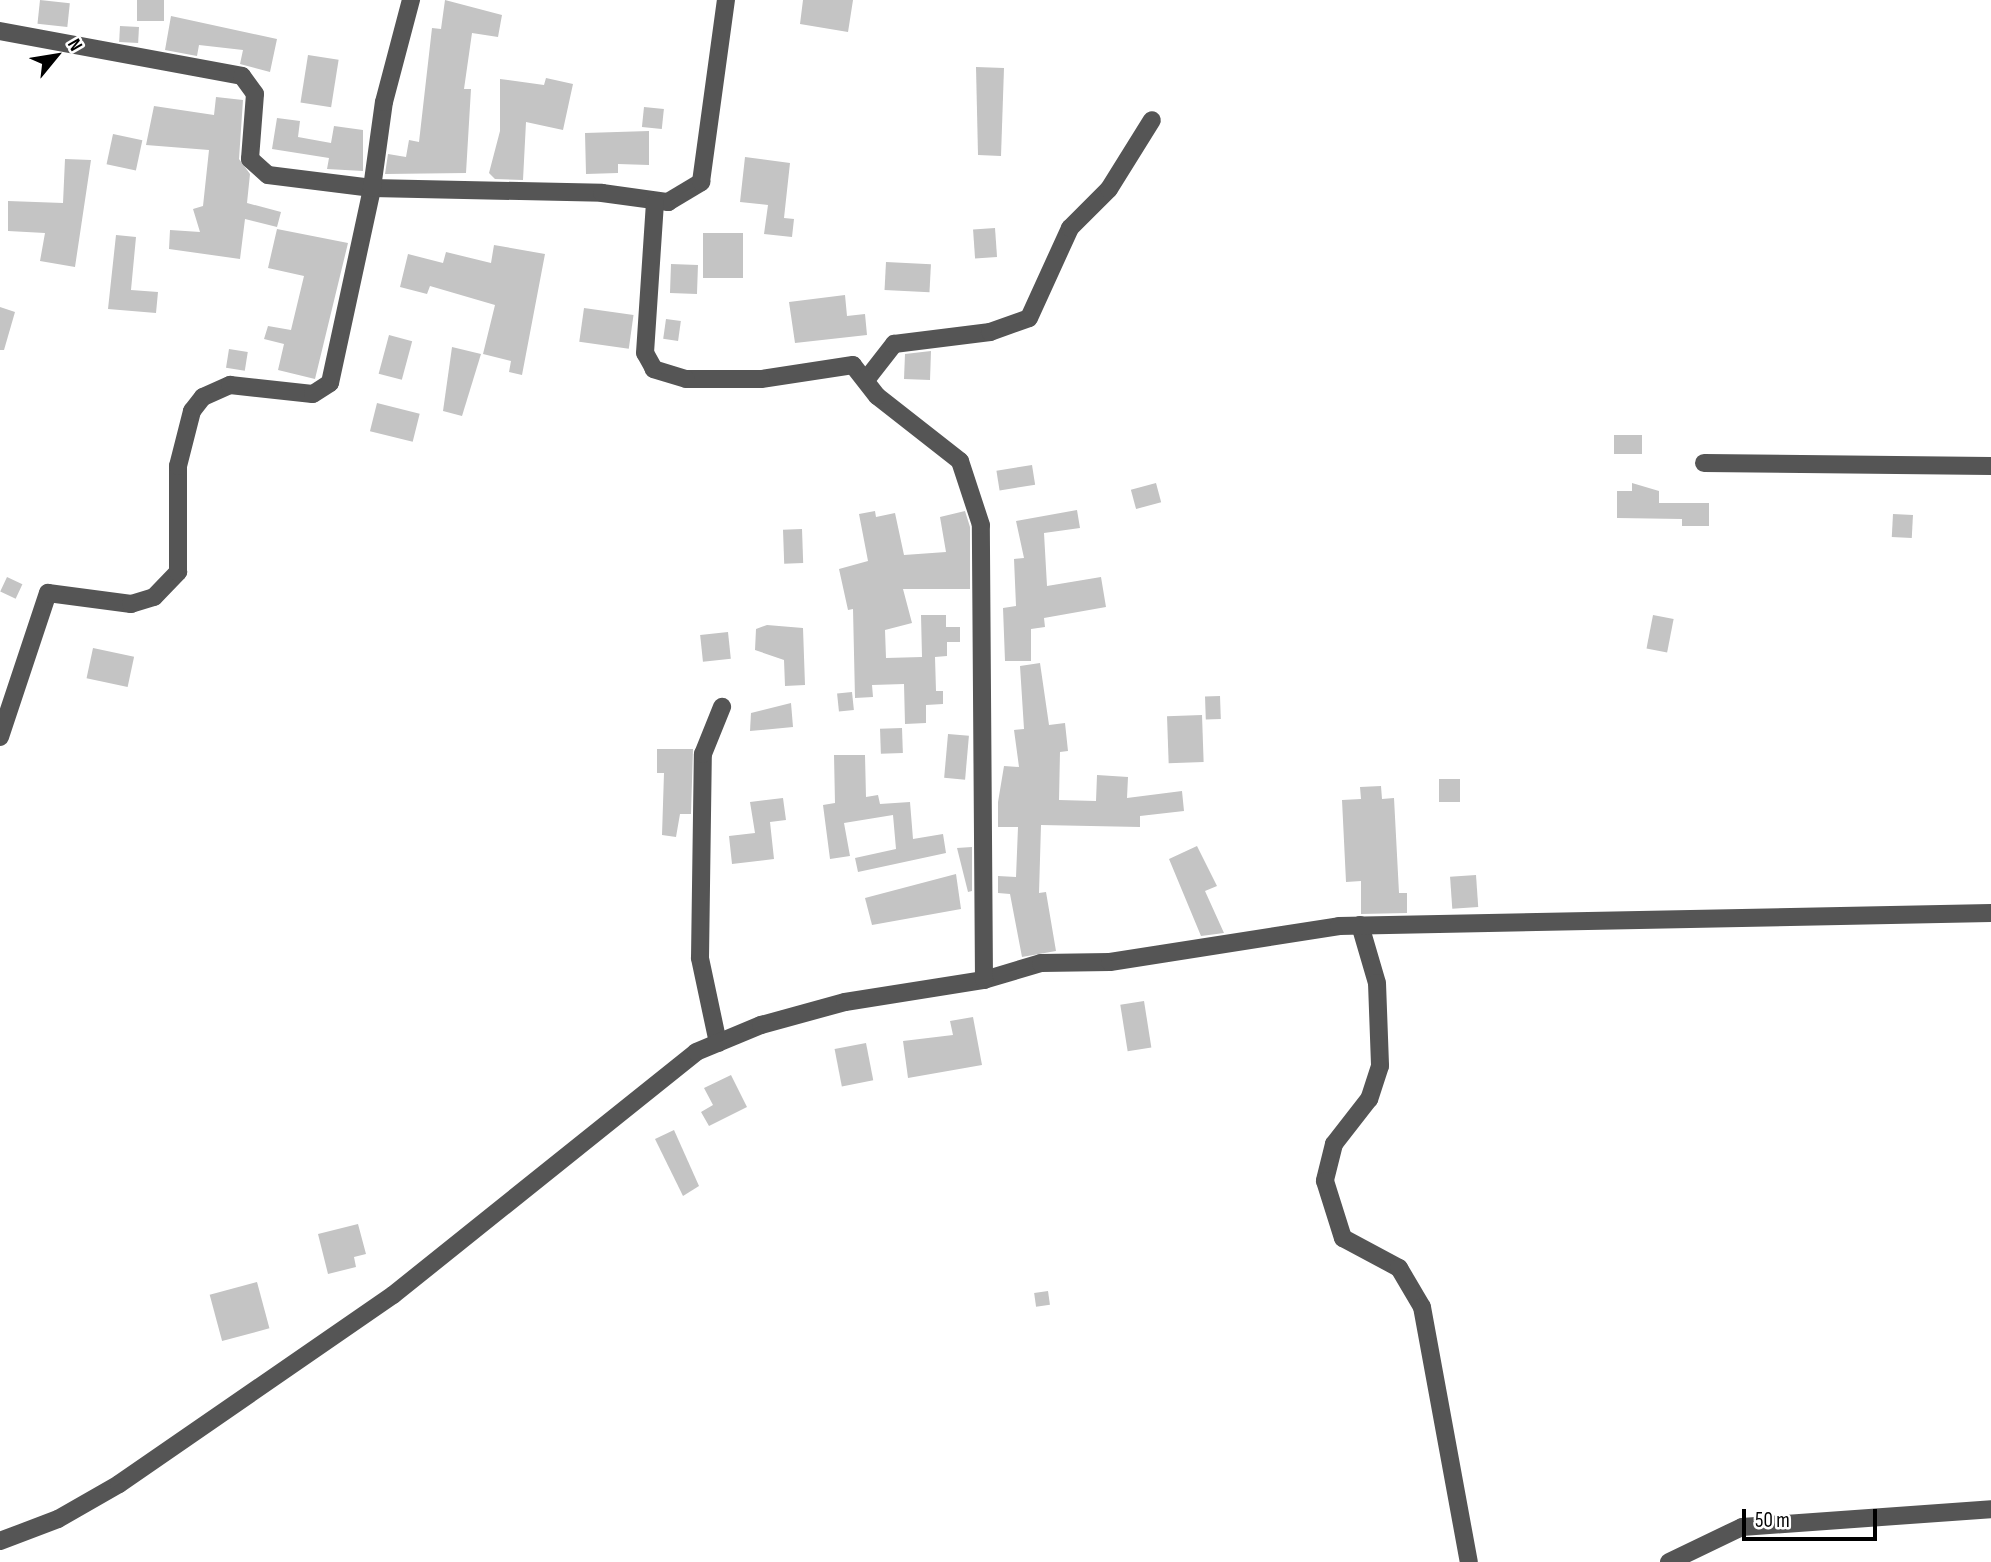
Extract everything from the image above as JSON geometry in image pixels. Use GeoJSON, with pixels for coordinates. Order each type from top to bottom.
{"type":"FeatureCollection","features":[{"type":"Feature","properties":{"kind":"street"},"geometry":{"type":"LineString","coordinates":[[0,737],[48,593],[131,604],[154,597],[177,572],[178,466],[189,420],[203,397],[230,385],[313,394],[330,383],[372,188],[384,102],[411,0]]}},
{"type":"Feature","properties":{"kind":"street"},"geometry":{"type":"LineString","coordinates":[[0,31],[242,76],[255,94],[253,167],[268,175],[372,188],[602,193],[655,203],[680,199],[701,183],[726,0]]}},
{"type":"Feature","properties":{"kind":"street"},"geometry":{"type":"LineString","coordinates":[[866,380],[894,344],[990,332],[1029,318],[1070,228],[1110,189],[1152,120]]}},
{"type":"Feature","properties":{"kind":"street"},"geometry":{"type":"LineString","coordinates":[[655,203],[645,354],[654,369],[685,379],[761,379],[853,365],[877,396],[960,461],[981,525],[984,980]]}},
{"type":"Feature","properties":{"kind":"street"},"geometry":{"type":"LineString","coordinates":[[1704,463],[1991,466]]}},
{"type":"Feature","properties":{"kind":"street"},"geometry":{"type":"LineString","coordinates":[[718,1044],[700,958],[703,754],[722,707]]}},
{"type":"Feature","properties":{"kind":"street"},"geometry":{"type":"LineString","coordinates":[[0,1541],[58,1519],[119,1484],[393,1295],[627,1104],[718,1044],[845,1002],[984,980],[1041,963],[1110,962],[1360,925],[1991,913]]}},
{"type":"Feature","properties":{"kind":"street"},"geometry":{"type":"LineString","coordinates":[[1360,925],[1377,983],[1380,1066],[1369,1099],[1334,1144],[1325,1181],[1343,1238],[1399,1268],[1422,1307],[1469,1562]]}},
{"type":"Feature","properties":{"kind":"street"},"geometry":{"type":"LineString","coordinates":[[1669,1562],[1742,1527],[1991,1509]]}},
{"type":"Feature","properties":{"kind":"building"},"geometry":{"type":"Polygon","coordinates":[[[40,0],[70,3],[67,27],[37,24],[40,0]]]}},
{"type":"Feature","properties":{"kind":"building"},"geometry":{"type":"Polygon","coordinates":[[[137,0],[164,0],[164,21],[137,21],[137,0]]]}},
{"type":"Feature","properties":{"kind":"building"},"geometry":{"type":"Polygon","coordinates":[[[445,0],[502,15],[498,37],[472,33],[464,89],[471,89],[466,173],[385,174],[388,154],[406,157],[409,140],[419,142],[432,28],[441,29],[445,0]]]}},
{"type":"Feature","properties":{"kind":"building"},"geometry":{"type":"Polygon","coordinates":[[[803,0],[853,0],[848,32],[800,24],[803,0]]]}},
{"type":"Feature","properties":{"kind":"building"},"geometry":{"type":"Polygon","coordinates":[[[171,16],[277,39],[270,72],[240,64],[243,50],[199,45],[197,56],[165,50],[171,16]]]}},
{"type":"Feature","properties":{"kind":"building"},"geometry":{"type":"Polygon","coordinates":[[[120,26],[139,27],[138,43],[119,42],[120,26]]]}},
{"type":"Feature","properties":{"kind":"building"},"geometry":{"type":"Polygon","coordinates":[[[308,55],[339,60],[331,107],[300,102],[308,55]]]}},
{"type":"Feature","properties":{"kind":"building"},"geometry":{"type":"Polygon","coordinates":[[[976,67],[1004,68],[1001,156],[978,155],[976,67]]]}},
{"type":"Feature","properties":{"kind":"building"},"geometry":{"type":"Polygon","coordinates":[[[546,78],[573,84],[563,130],[526,122],[523,180],[495,179],[489,173],[500,131],[500,79],[544,85],[546,78]]]}},
{"type":"Feature","properties":{"kind":"building"},"geometry":{"type":"Polygon","coordinates":[[[216,97],[243,100],[239,159],[250,174],[247,203],[281,212],[277,227],[245,219],[240,259],[169,249],[170,230],[200,232],[193,209],[203,206],[209,150],[146,145],[154,106],[214,115],[216,97]]]}},
{"type":"Feature","properties":{"kind":"building"},"geometry":{"type":"Polygon","coordinates":[[[644,107],[664,109],[662,129],[642,127],[644,107]]]}},
{"type":"Feature","properties":{"kind":"building"},"geometry":{"type":"Polygon","coordinates":[[[277,118],[300,121],[298,137],[331,143],[334,126],[363,130],[363,171],[327,169],[329,158],[272,149],[277,118]]]}},
{"type":"Feature","properties":{"kind":"building"},"geometry":{"type":"Polygon","coordinates":[[[649,131],[649,165],[618,164],[618,173],[586,174],[585,133],[649,131]]]}},
{"type":"Feature","properties":{"kind":"building"},"geometry":{"type":"Polygon","coordinates":[[[113,134],[142,140],[136,171],[107,164],[113,134]]]}},
{"type":"Feature","properties":{"kind":"building"},"geometry":{"type":"Polygon","coordinates":[[[745,157],[790,163],[784,218],[794,219],[792,237],[764,234],[768,205],[740,202],[745,157]]]}},
{"type":"Feature","properties":{"kind":"building"},"geometry":{"type":"Polygon","coordinates":[[[65,159],[91,160],[75,267],[40,261],[45,233],[8,231],[8,201],[63,203],[65,159]]]}},
{"type":"Feature","properties":{"kind":"building"},"geometry":{"type":"Polygon","coordinates":[[[995,228],[997,257],[975,258],[973,230],[995,228]]]}},
{"type":"Feature","properties":{"kind":"building"},"geometry":{"type":"Polygon","coordinates":[[[277,229],[348,243],[315,379],[278,370],[284,344],[264,339],[268,326],[291,330],[304,276],[268,268],[277,229]]]}},
{"type":"Feature","properties":{"kind":"building"},"geometry":{"type":"Polygon","coordinates":[[[703,233],[743,233],[743,278],[703,278],[703,233]]]}},
{"type":"Feature","properties":{"kind":"building"},"geometry":{"type":"Polygon","coordinates":[[[116,235],[136,237],[131,290],[158,292],[156,313],[108,309],[116,235]]]}},
{"type":"Feature","properties":{"kind":"building"},"geometry":{"type":"Polygon","coordinates":[[[494,245],[545,254],[522,375],[509,372],[511,361],[483,354],[495,305],[430,286],[427,294],[400,287],[408,254],[443,263],[446,252],[491,263],[494,245]]]}},
{"type":"Feature","properties":{"kind":"building"},"geometry":{"type":"Polygon","coordinates":[[[886,262],[931,264],[929,292],[885,290],[886,262]]]}},
{"type":"Feature","properties":{"kind":"building"},"geometry":{"type":"Polygon","coordinates":[[[671,264],[698,265],[697,294],[670,293],[671,264]]]}},
{"type":"Feature","properties":{"kind":"building"},"geometry":{"type":"Polygon","coordinates":[[[845,295],[847,316],[865,314],[867,335],[795,343],[789,302],[845,295]]]}},
{"type":"Feature","properties":{"kind":"building"},"geometry":{"type":"Polygon","coordinates":[[[0,307],[15,312],[4,350],[0,350],[0,307]]]}},
{"type":"Feature","properties":{"kind":"building"},"geometry":{"type":"Polygon","coordinates":[[[584,308],[634,315],[629,349],[579,342],[584,308]]]}},
{"type":"Feature","properties":{"kind":"building"},"geometry":{"type":"Polygon","coordinates":[[[666,319],[681,321],[678,341],[663,339],[666,319]]]}},
{"type":"Feature","properties":{"kind":"building"},"geometry":{"type":"Polygon","coordinates":[[[389,335],[412,341],[402,380],[379,374],[389,335]]]}},
{"type":"Feature","properties":{"kind":"building"},"geometry":{"type":"Polygon","coordinates":[[[452,347],[481,354],[462,416],[443,411],[452,347]]]}},
{"type":"Feature","properties":{"kind":"building"},"geometry":{"type":"Polygon","coordinates":[[[229,349],[248,352],[245,371],[226,368],[229,349]]]}},
{"type":"Feature","properties":{"kind":"building"},"geometry":{"type":"Polygon","coordinates":[[[931,351],[930,380],[904,379],[905,354],[931,351]]]}},
{"type":"Feature","properties":{"kind":"building"},"geometry":{"type":"Polygon","coordinates":[[[377,403],[420,414],[413,442],[370,431],[377,403]]]}},
{"type":"Feature","properties":{"kind":"building"},"geometry":{"type":"Polygon","coordinates":[[[1614,435],[1642,435],[1642,454],[1614,454],[1614,435]]]}},
{"type":"Feature","properties":{"kind":"building"},"geometry":{"type":"Polygon","coordinates":[[[1032,465],[1035,485],[1000,490],[996,471],[1032,465]]]}},
{"type":"Feature","properties":{"kind":"building"},"geometry":{"type":"Polygon","coordinates":[[[1156,483],[1161,502],[1136,509],[1131,490],[1156,483]]]}},
{"type":"Feature","properties":{"kind":"building"},"geometry":{"type":"Polygon","coordinates":[[[1632,483],[1659,491],[1659,503],[1709,503],[1709,526],[1682,526],[1682,519],[1617,518],[1617,491],[1632,491],[1632,483]]]}},
{"type":"Feature","properties":{"kind":"building"},"geometry":{"type":"Polygon","coordinates":[[[1077,510],[1080,528],[1044,533],[1047,586],[1101,577],[1106,607],[1044,618],[1045,627],[1031,629],[1031,661],[1005,661],[1003,608],[1016,606],[1014,559],[1024,558],[1016,521],[1077,510]]]}},
{"type":"Feature","properties":{"kind":"building"},"geometry":{"type":"Polygon","coordinates":[[[875,511],[876,517],[895,513],[904,555],[946,552],[940,517],[965,511],[970,527],[970,589],[903,589],[912,623],[885,630],[886,658],[922,657],[921,615],[946,615],[946,627],[960,627],[960,642],[947,642],[947,656],[935,657],[936,691],[943,691],[943,704],[926,705],[926,723],[905,724],[904,684],[872,685],[873,697],[855,698],[853,609],[848,610],[839,569],[868,561],[859,514],[875,511]]]}},
{"type":"Feature","properties":{"kind":"building"},"geometry":{"type":"Polygon","coordinates":[[[1893,514],[1913,515],[1912,538],[1892,537],[1893,514]]]}},
{"type":"Feature","properties":{"kind":"building"},"geometry":{"type":"Polygon","coordinates":[[[802,529],[803,563],[784,564],[783,530],[802,529]]]}},
{"type":"Feature","properties":{"kind":"building"},"geometry":{"type":"Polygon","coordinates":[[[7,577],[22,584],[16,599],[0,592],[7,577]]]}},
{"type":"Feature","properties":{"kind":"building"},"geometry":{"type":"Polygon","coordinates":[[[1653,615],[1674,619],[1667,652],[1647,648],[1653,615]]]}},
{"type":"Feature","properties":{"kind":"building"},"geometry":{"type":"Polygon","coordinates":[[[767,625],[803,628],[805,685],[785,686],[784,660],[755,650],[756,629],[767,625]]]}},
{"type":"Feature","properties":{"kind":"building"},"geometry":{"type":"Polygon","coordinates":[[[728,632],[731,659],[703,662],[700,635],[728,632]]]}},
{"type":"Feature","properties":{"kind":"building"},"geometry":{"type":"Polygon","coordinates":[[[93,648],[134,657],[128,687],[87,678],[93,648]]]}},
{"type":"Feature","properties":{"kind":"building"},"geometry":{"type":"Polygon","coordinates":[[[1040,663],[1049,725],[1065,723],[1068,751],[1060,752],[1059,800],[1096,801],[1097,775],[1128,777],[1127,798],[1182,791],[1184,811],[1140,816],[1140,827],[1041,825],[1039,893],[1046,892],[1056,951],[1022,957],[1010,894],[998,893],[998,876],[1016,877],[1018,827],[998,827],[998,802],[1004,766],[1019,767],[1014,730],[1024,729],[1020,666],[1040,663]]]}},
{"type":"Feature","properties":{"kind":"building"},"geometry":{"type":"Polygon","coordinates":[[[852,692],[854,710],[839,711],[837,694],[852,692]]]}},
{"type":"Feature","properties":{"kind":"building"},"geometry":{"type":"Polygon","coordinates":[[[1220,696],[1221,719],[1206,720],[1205,697],[1220,696]]]}},
{"type":"Feature","properties":{"kind":"building"},"geometry":{"type":"Polygon","coordinates":[[[791,703],[793,727],[750,731],[751,713],[791,703]]]}},
{"type":"Feature","properties":{"kind":"building"},"geometry":{"type":"Polygon","coordinates":[[[1202,715],[1204,762],[1169,763],[1167,716],[1202,715]]]}},
{"type":"Feature","properties":{"kind":"building"},"geometry":{"type":"Polygon","coordinates":[[[902,728],[903,753],[881,754],[880,729],[902,728]]]}},
{"type":"Feature","properties":{"kind":"building"},"geometry":{"type":"Polygon","coordinates":[[[948,734],[969,736],[965,780],[944,778],[948,734]]]}},
{"type":"Feature","properties":{"kind":"building"},"geometry":{"type":"Polygon","coordinates":[[[657,749],[693,749],[691,814],[680,814],[676,837],[662,835],[664,773],[657,773],[657,749]]]}},
{"type":"Feature","properties":{"kind":"building"},"geometry":{"type":"Polygon","coordinates":[[[834,755],[865,755],[866,797],[878,795],[880,804],[910,802],[913,839],[943,834],[946,853],[858,872],[855,858],[896,849],[893,815],[844,823],[850,856],[830,859],[823,805],[835,803],[834,755]]]}},
{"type":"Feature","properties":{"kind":"building"},"geometry":{"type":"Polygon","coordinates":[[[1439,779],[1460,779],[1460,802],[1439,802],[1439,779]]]}},
{"type":"Feature","properties":{"kind":"building"},"geometry":{"type":"Polygon","coordinates":[[[1381,786],[1382,799],[1394,798],[1399,893],[1407,893],[1407,913],[1361,914],[1361,881],[1346,882],[1342,800],[1361,799],[1360,787],[1381,786]]]}},
{"type":"Feature","properties":{"kind":"building"},"geometry":{"type":"Polygon","coordinates":[[[783,798],[786,820],[770,822],[774,859],[732,864],[729,836],[755,833],[750,802],[783,798]]]}},
{"type":"Feature","properties":{"kind":"building"},"geometry":{"type":"Polygon","coordinates":[[[1197,846],[1217,886],[1205,891],[1224,933],[1201,936],[1169,859],[1197,846]]]}},
{"type":"Feature","properties":{"kind":"building"},"geometry":{"type":"Polygon","coordinates":[[[972,847],[972,891],[968,892],[957,848],[972,847]]]}},
{"type":"Feature","properties":{"kind":"building"},"geometry":{"type":"Polygon","coordinates":[[[956,874],[961,909],[872,925],[865,898],[956,874]]]}},
{"type":"Feature","properties":{"kind":"building"},"geometry":{"type":"Polygon","coordinates":[[[1476,875],[1478,907],[1452,909],[1450,877],[1476,875]]]}},
{"type":"Feature","properties":{"kind":"building"},"geometry":{"type":"Polygon","coordinates":[[[1144,1001],[1151,1047],[1128,1051],[1120,1005],[1144,1001]]]}},
{"type":"Feature","properties":{"kind":"building"},"geometry":{"type":"Polygon","coordinates":[[[973,1017],[982,1065],[908,1078],[903,1041],[953,1035],[950,1021],[973,1017]]]}},
{"type":"Feature","properties":{"kind":"building"},"geometry":{"type":"Polygon","coordinates":[[[866,1043],[873,1080],[842,1086],[835,1049],[866,1043]]]}},
{"type":"Feature","properties":{"kind":"building"},"geometry":{"type":"Polygon","coordinates":[[[731,1075],[747,1107],[709,1126],[701,1112],[713,1105],[704,1088],[731,1075]]]}},
{"type":"Feature","properties":{"kind":"building"},"geometry":{"type":"Polygon","coordinates":[[[674,1130],[699,1186],[683,1196],[655,1139],[674,1130]]]}},
{"type":"Feature","properties":{"kind":"building"},"geometry":{"type":"Polygon","coordinates":[[[358,1224],[366,1254],[354,1257],[356,1267],[328,1274],[318,1234],[358,1224]]]}},
{"type":"Feature","properties":{"kind":"building"},"geometry":{"type":"Polygon","coordinates":[[[257,1282],[269,1328],[222,1341],[210,1295],[257,1282]]]}},
{"type":"Feature","properties":{"kind":"building"},"geometry":{"type":"Polygon","coordinates":[[[1048,1291],[1050,1305],[1036,1307],[1034,1293],[1048,1291]]]}}]}
